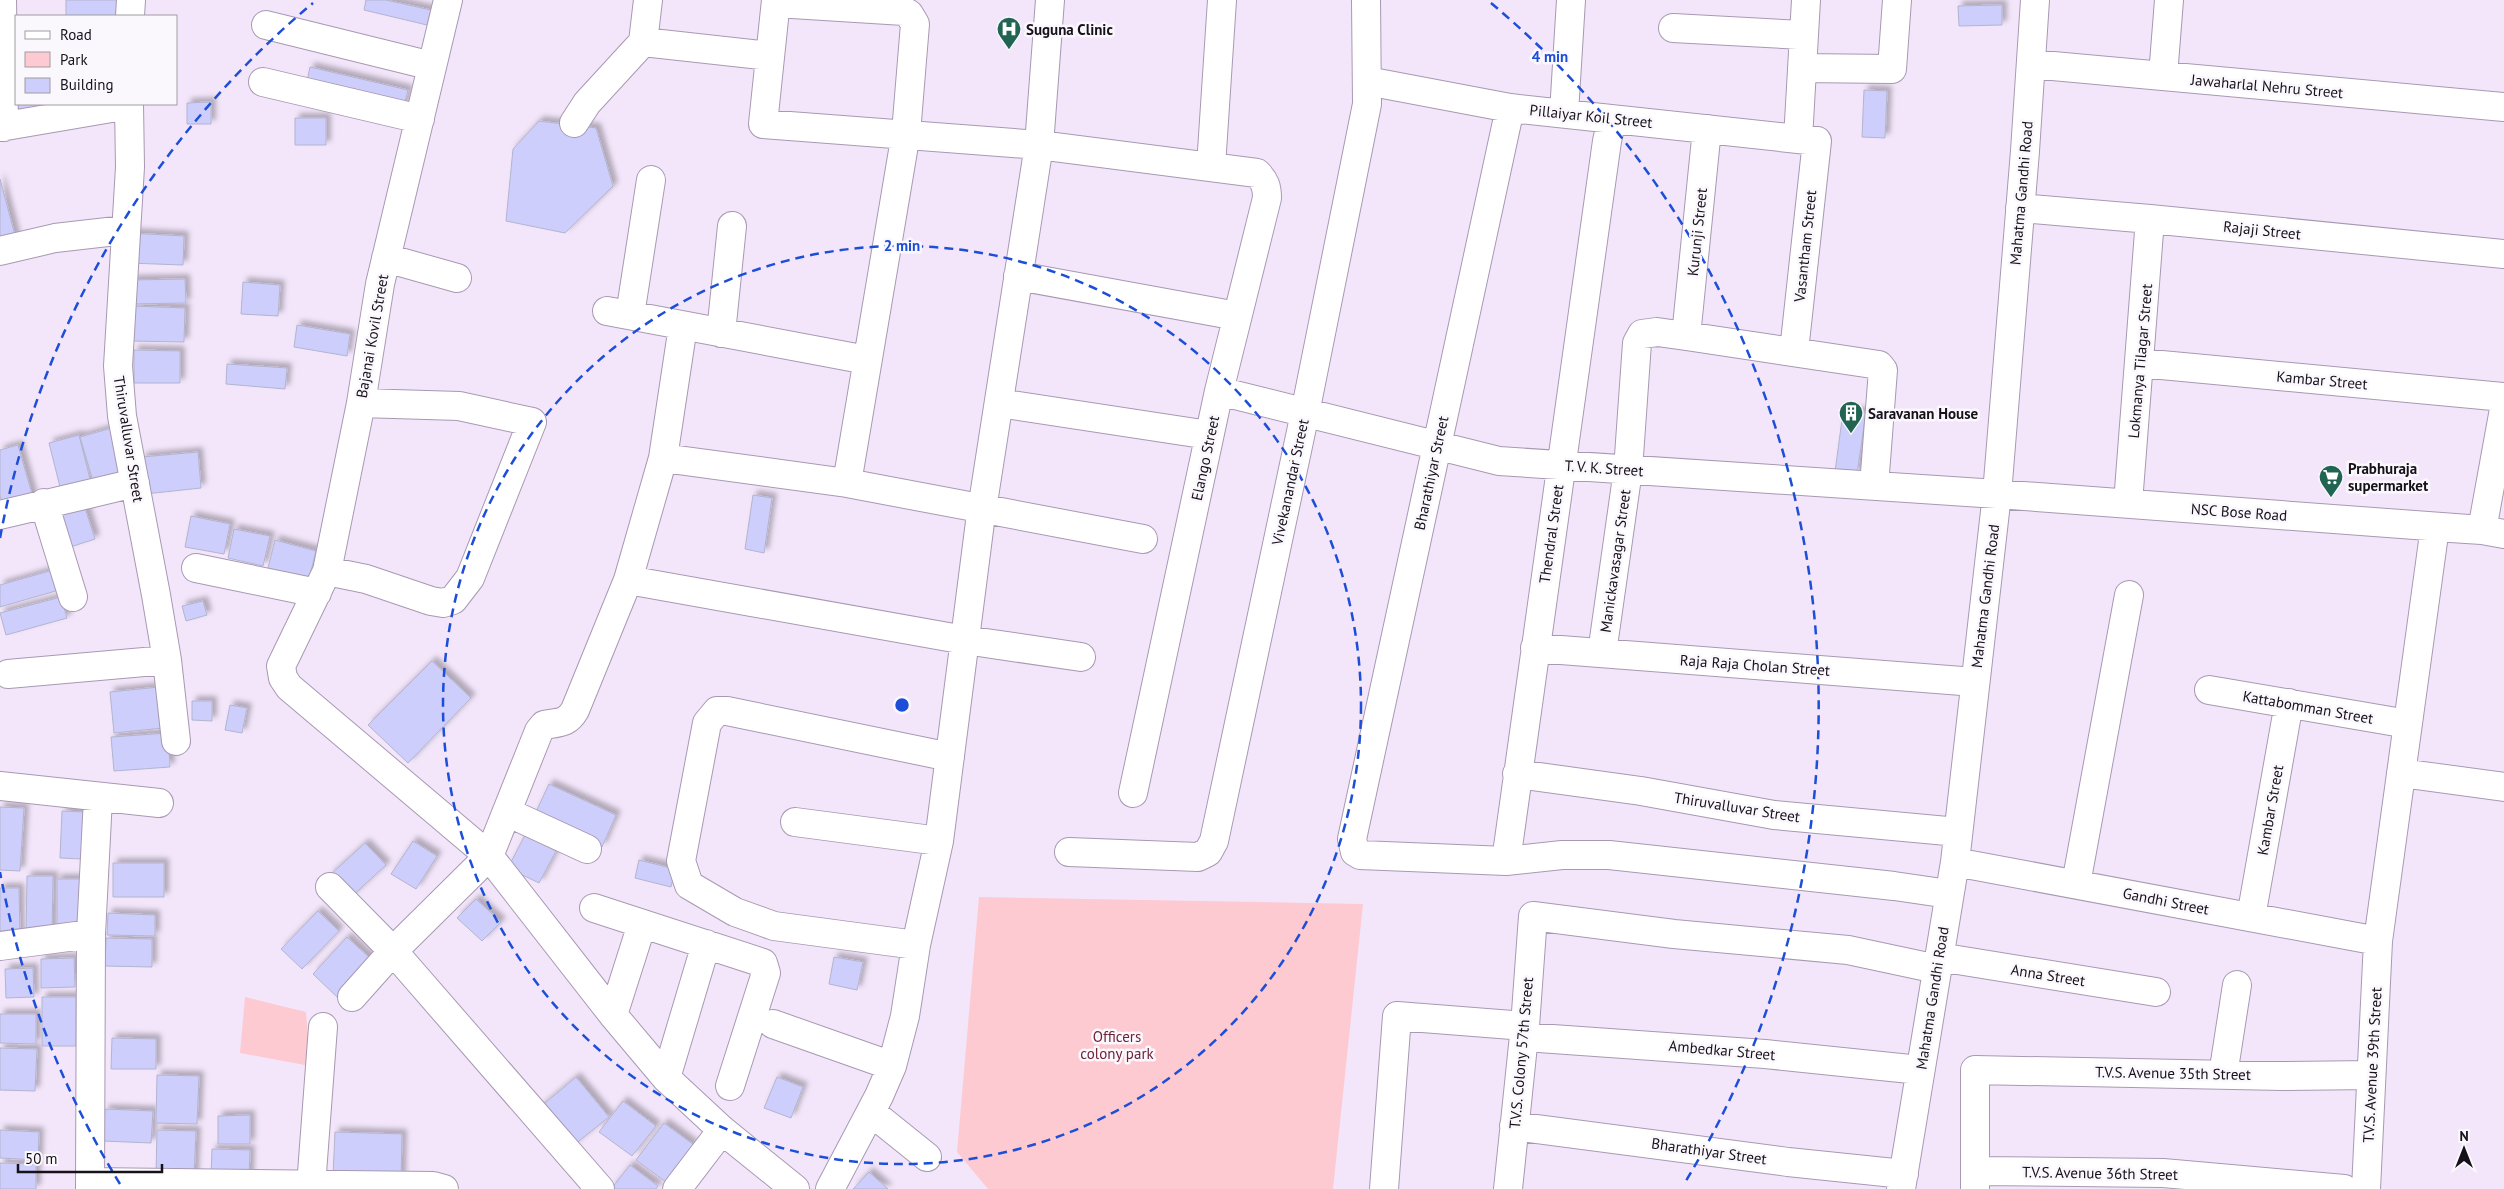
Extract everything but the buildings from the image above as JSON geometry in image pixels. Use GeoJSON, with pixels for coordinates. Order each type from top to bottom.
{"type":"FeatureCollection","features":[{"type":"Feature","properties":{"kind":"street"},"geometry":{"type":"LineString","coordinates":[[2,0],[2,127],[123,105]]}},
{"type":"Feature","properties":{"kind":"street"},"geometry":{"type":"LineString","coordinates":[[130,15],[131,0]]}},
{"type":"Feature","properties":{"kind":"street","name":"Bajanai Kovil Street"},"geometry":{"type":"LineString","coordinates":[[448,0],[386,258],[361,402],[322,582],[281,666],[283,678],[289,687],[489,856]]}},
{"type":"Feature","properties":{"kind":"street"},"geometry":{"type":"LineString","coordinates":[[574,123],[587,103],[643,42],[648,0]]}},
{"type":"Feature","properties":{"kind":"street"},"geometry":{"type":"LineString","coordinates":[[830,1189],[871,1112],[892,1066],[905,1016],[916,945],[938,841],[982,510],[1039,145],[1050,0]]}},
{"type":"Feature","properties":{"kind":"street"},"geometry":{"type":"LineString","coordinates":[[1211,166],[1222,0]]}},
{"type":"Feature","properties":{"kind":"street","name":"Vivekanandar Street"},"geometry":{"type":"LineString","coordinates":[[1069,852],[1180,858],[1198,857],[1208,852],[1214,842],[1305,413],[1367,104],[1366,0]]}},
{"type":"Feature","properties":{"kind":"street"},"geometry":{"type":"LineString","coordinates":[[1564,113],[1571,0]]}},
{"type":"Feature","properties":{"kind":"street","name":"Vasantham Street"},"geometry":{"type":"LineString","coordinates":[[1794,351],[1807,140],[1802,68],[1806,0]]}},
{"type":"Feature","properties":{"kind":"street"},"geometry":{"type":"LineString","coordinates":[[1802,68],[1892,69],[1897,0]]}},
{"type":"Feature","properties":{"kind":"street","name":"Mahatma Gandhi Road"},"geometry":{"type":"LineString","coordinates":[[1902,1181],[1955,862],[1996,494],[2035,0]]}},
{"type":"Feature","properties":{"kind":"street"},"geometry":{"type":"LineString","coordinates":[[2163,76],[2169,0]]}},
{"type":"Feature","properties":{"kind":"street"},"geometry":{"type":"LineString","coordinates":[[643,42],[770,56],[776,1],[904,12],[912,9],[915,24],[906,133],[846,483]]}},
{"type":"Feature","properties":{"kind":"street"},"geometry":{"type":"LineString","coordinates":[[266,25],[432,66]]}},
{"type":"Feature","properties":{"kind":"street"},"geometry":{"type":"LineString","coordinates":[[1673,28],[1804,35]]}},
{"type":"Feature","properties":{"kind":"street","name":"Elango Street"},"geometry":{"type":"LineString","coordinates":[[770,56],[763,124],[906,133],[1039,145],[1211,166],[1257,173],[1267,188],[1267,198],[1209,436],[1133,793]]}},
{"type":"Feature","properties":{"kind":"street","name":"Jawaharlal Nehru Street"},"geometry":{"type":"LineString","coordinates":[[2031,64],[2504,107]]}},
{"type":"Feature","properties":{"kind":"street","name":"Pillaiyar Koil Street"},"geometry":{"type":"LineString","coordinates":[[1367,81],[1510,108],[1807,140]]}},
{"type":"Feature","properties":{"kind":"street"},"geometry":{"type":"LineString","coordinates":[[263,82],[420,119]]}},
{"type":"Feature","properties":{"kind":"street","name":"Thiruvalluvar Street"},"geometry":{"type":"LineString","coordinates":[[129,105],[130,168],[118,366],[122,416],[167,660],[176,741]]}},
{"type":"Feature","properties":{"kind":"street","name":"Bharathiyar Street"},"geometry":{"type":"LineString","coordinates":[[1506,861],[1360,855],[1356,852],[1352,839],[1510,108]]}},
{"type":"Feature","properties":{"kind":"street","name":"Thendral Street"},"geometry":{"type":"LineString","coordinates":[[1506,861],[1561,465],[1612,119]]}},
{"type":"Feature","properties":{"kind":"street","name":"Kurunji Street"},"geometry":{"type":"LineString","coordinates":[[1686,336],[1707,129]]}},
{"type":"Feature","properties":{"kind":"street"},"geometry":{"type":"LineString","coordinates":[[651,180],[619,313],[867,360]]}},
{"type":"Feature","properties":{"kind":"street","name":"Rajaji Street"},"geometry":{"type":"LineString","coordinates":[[2020,208],[2150,218],[2504,254]]}},
{"type":"Feature","properties":{"kind":"street","name":"Lokmanya Tilagar Street"},"geometry":{"type":"LineString","coordinates":[[2128,503],[2150,218]]}},
{"type":"Feature","properties":{"kind":"street"},"geometry":{"type":"LineString","coordinates":[[721,333],[732,226]]}},
{"type":"Feature","properties":{"kind":"street"},"geometry":{"type":"LineString","coordinates":[[0,251],[55,238],[125,230]]}},
{"type":"Feature","properties":{"kind":"street"},"geometry":{"type":"LineString","coordinates":[[386,258],[457,278]]}},
{"type":"Feature","properties":{"kind":"street"},"geometry":{"type":"LineString","coordinates":[[1018,276],[1237,316]]}},
{"type":"Feature","properties":{"kind":"street"},"geometry":{"type":"LineString","coordinates":[[352,997],[393,951],[489,856],[539,731],[544,725],[564,722],[571,718],[575,710],[628,580],[663,458],[683,326]]}},
{"type":"Feature","properties":{"kind":"street","name":"Manickavasagar Street"},"geometry":{"type":"LineString","coordinates":[[1602,653],[1628,470],[1639,338],[1642,334],[1650,333],[1686,336]]}},
{"type":"Feature","properties":{"kind":"street"},"geometry":{"type":"LineString","coordinates":[[1686,336],[1794,351],[1882,366],[1874,486]]}},
{"type":"Feature","properties":{"kind":"street","name":"Kambar Street"},"geometry":{"type":"LineString","coordinates":[[2140,363],[2504,397]]}},
{"type":"Feature","properties":{"kind":"street","name":"T. V. K. Street"},"geometry":{"type":"LineString","coordinates":[[1219,391],[1499,461],[1996,494]]}},
{"type":"Feature","properties":{"kind":"street"},"geometry":{"type":"LineString","coordinates":[[196,568],[322,582],[366,580],[432,601],[443,603],[453,600],[470,578],[532,422],[460,406],[361,402]]}},
{"type":"Feature","properties":{"kind":"street"},"geometry":{"type":"LineString","coordinates":[[999,403],[1209,436]]}},
{"type":"Feature","properties":{"kind":"street"},"geometry":{"type":"LineString","coordinates":[[2493,532],[2504,409]]}},
{"type":"Feature","properties":{"kind":"street"},"geometry":{"type":"LineString","coordinates":[[663,458],[846,483],[1143,539]]}},
{"type":"Feature","properties":{"kind":"street"},"geometry":{"type":"LineString","coordinates":[[0,515],[44,503],[135,483]]}},
{"type":"Feature","properties":{"kind":"street","name":"NSC Bose Road"},"geometry":{"type":"LineString","coordinates":[[1996,494],[2493,532]]}},
{"type":"Feature","properties":{"kind":"street"},"geometry":{"type":"LineString","coordinates":[[44,503],[73,597]]}},
{"type":"Feature","properties":{"kind":"street","name":"T.V.S. Avenue 39th Street"},"geometry":{"type":"LineString","coordinates":[[2366,1189],[2378,941],[2435,526],[2493,532]]}},
{"type":"Feature","properties":{"kind":"street"},"geometry":{"type":"LineString","coordinates":[[628,580],[965,640],[1081,657]]}},
{"type":"Feature","properties":{"kind":"street"},"geometry":{"type":"LineString","coordinates":[[2076,884],[2129,595]]}},
{"type":"Feature","properties":{"kind":"street","name":"Raja Raja Cholan Street"},"geometry":{"type":"LineString","coordinates":[[1535,648],[1975,682]]}},
{"type":"Feature","properties":{"kind":"street"},"geometry":{"type":"LineString","coordinates":[[8,674],[167,660]]}},
{"type":"Feature","properties":{"kind":"street","name":"Kattabomman Street"},"geometry":{"type":"LineString","coordinates":[[2209,690],[2408,724]]}},
{"type":"Feature","properties":{"kind":"street","name":"Kambar Street"},"geometry":{"type":"LineString","coordinates":[[2251,917],[2289,703]]}},
{"type":"Feature","properties":{"kind":"street"},"geometry":{"type":"LineString","coordinates":[[916,945],[774,926],[735,912],[689,885],[681,860],[707,723],[717,711],[727,711],[950,757]]}},
{"type":"Feature","properties":{"kind":"street"},"geometry":{"type":"LineString","coordinates":[[2401,773],[2504,787]]}},
{"type":"Feature","properties":{"kind":"street","name":"Thiruvalluvar Street"},"geometry":{"type":"LineString","coordinates":[[1517,774],[1641,791],[1774,815],[1958,832]]}},
{"type":"Feature","properties":{"kind":"street"},"geometry":{"type":"LineString","coordinates":[[0,786],[158,803]]}},
{"type":"Feature","properties":{"kind":"street"},"geometry":{"type":"LineString","coordinates":[[98,798],[91,934],[90,1185],[433,1186],[444,1189]]}},
{"type":"Feature","properties":{"kind":"street"},"geometry":{"type":"LineString","coordinates":[[507,812],[587,849]]}},
{"type":"Feature","properties":{"kind":"street"},"geometry":{"type":"LineString","coordinates":[[795,822],[938,841]]}},
{"type":"Feature","properties":{"kind":"street"},"geometry":{"type":"LineString","coordinates":[[1506,861],[1562,855],[1610,855],[1894,886],[1949,894]]}},
{"type":"Feature","properties":{"kind":"street"},"geometry":{"type":"LineString","coordinates":[[489,856],[613,1015],[666,1078],[722,1130],[795,1189]]}},
{"type":"Feature","properties":{"kind":"street","name":"Gandhi Street"},"geometry":{"type":"LineString","coordinates":[[1955,862],[2378,941]]}},
{"type":"Feature","properties":{"kind":"street"},"geometry":{"type":"LineString","coordinates":[[330,886],[393,951],[600,1189]]}},
{"type":"Feature","properties":{"kind":"street"},"geometry":{"type":"LineString","coordinates":[[594,908],[758,960],[766,966],[766,973],[730,1086]]}},
{"type":"Feature","properties":{"kind":"street","name":"Anna Street"},"geometry":{"type":"LineString","coordinates":[[1533,916],[1674,934],[1848,950],[2156,992]]}},
{"type":"Feature","properties":{"kind":"street","name":"T.V.S. Colony 57th Street"},"geometry":{"type":"LineString","coordinates":[[1508,1189],[1524,1031],[1533,916]]}},
{"type":"Feature","properties":{"kind":"street"},"geometry":{"type":"LineString","coordinates":[[613,1015],[642,924]]}},
{"type":"Feature","properties":{"kind":"street"},"geometry":{"type":"LineString","coordinates":[[0,946],[91,934]]}},
{"type":"Feature","properties":{"kind":"street"},"geometry":{"type":"LineString","coordinates":[[666,1078],[706,944]]}},
{"type":"Feature","properties":{"kind":"street"},"geometry":{"type":"LineString","coordinates":[[2222,1075],[2238,986]]}},
{"type":"Feature","properties":{"kind":"street","name":"Ambedkar Street"},"geometry":{"type":"LineString","coordinates":[[1384,1189],[1398,1016],[1524,1031],[1920,1070]]}},
{"type":"Feature","properties":{"kind":"street"},"geometry":{"type":"LineString","coordinates":[[773,1024],[892,1066]]}},
{"type":"Feature","properties":{"kind":"street"},"geometry":{"type":"LineString","coordinates":[[311,1186],[323,1027]]}},
{"type":"Feature","properties":{"kind":"street","name":"T.V.S. Avenue 35th Street"},"geometry":{"type":"LineString","coordinates":[[1976,1180],[1975,1070],[2222,1075],[2372,1075]]}},
{"type":"Feature","properties":{"kind":"street"},"geometry":{"type":"LineString","coordinates":[[871,1112],[927,1157]]}},
{"type":"Feature","properties":{"kind":"street","name":"Bharathiyar Street"},"geometry":{"type":"LineString","coordinates":[[1514,1126],[1788,1162],[1902,1181]]}},
{"type":"Feature","properties":{"kind":"street"},"geometry":{"type":"LineString","coordinates":[[677,1189],[722,1130]]}},
{"type":"Feature","properties":{"kind":"street","name":"T.V.S. Avenue 36th Street"},"geometry":{"type":"LineString","coordinates":[[1976,1180],[2162,1173],[2344,1189]]}},
{"type":"Feature","properties":{"kind":"green space","name":"Officers colony park"},"geometry":{"type":"Polygon","coordinates":[[[979,897],[1363,904],[1333,1189],[988,1189],[957,1152],[979,897]]]}},
{"type":"Feature","properties":{"kind":"green space"},"geometry":{"type":"Polygon","coordinates":[[[245,997],[306,1012],[310,1066],[240,1053],[245,997]]]}},
{"type":"Feature","properties":{"kind":"place","name":"Suguna Clinic"},"geometry":{"type":"Point","coordinates":[1009,50]}},
{"type":"Feature","properties":{"kind":"place","name":"Saravanan House"},"geometry":{"type":"Point","coordinates":[1851,434]}},
{"type":"Feature","properties":{"kind":"place","name":"Prabhuraja supermarket"},"geometry":{"type":"Point","coordinates":[2331,498]}}]}
